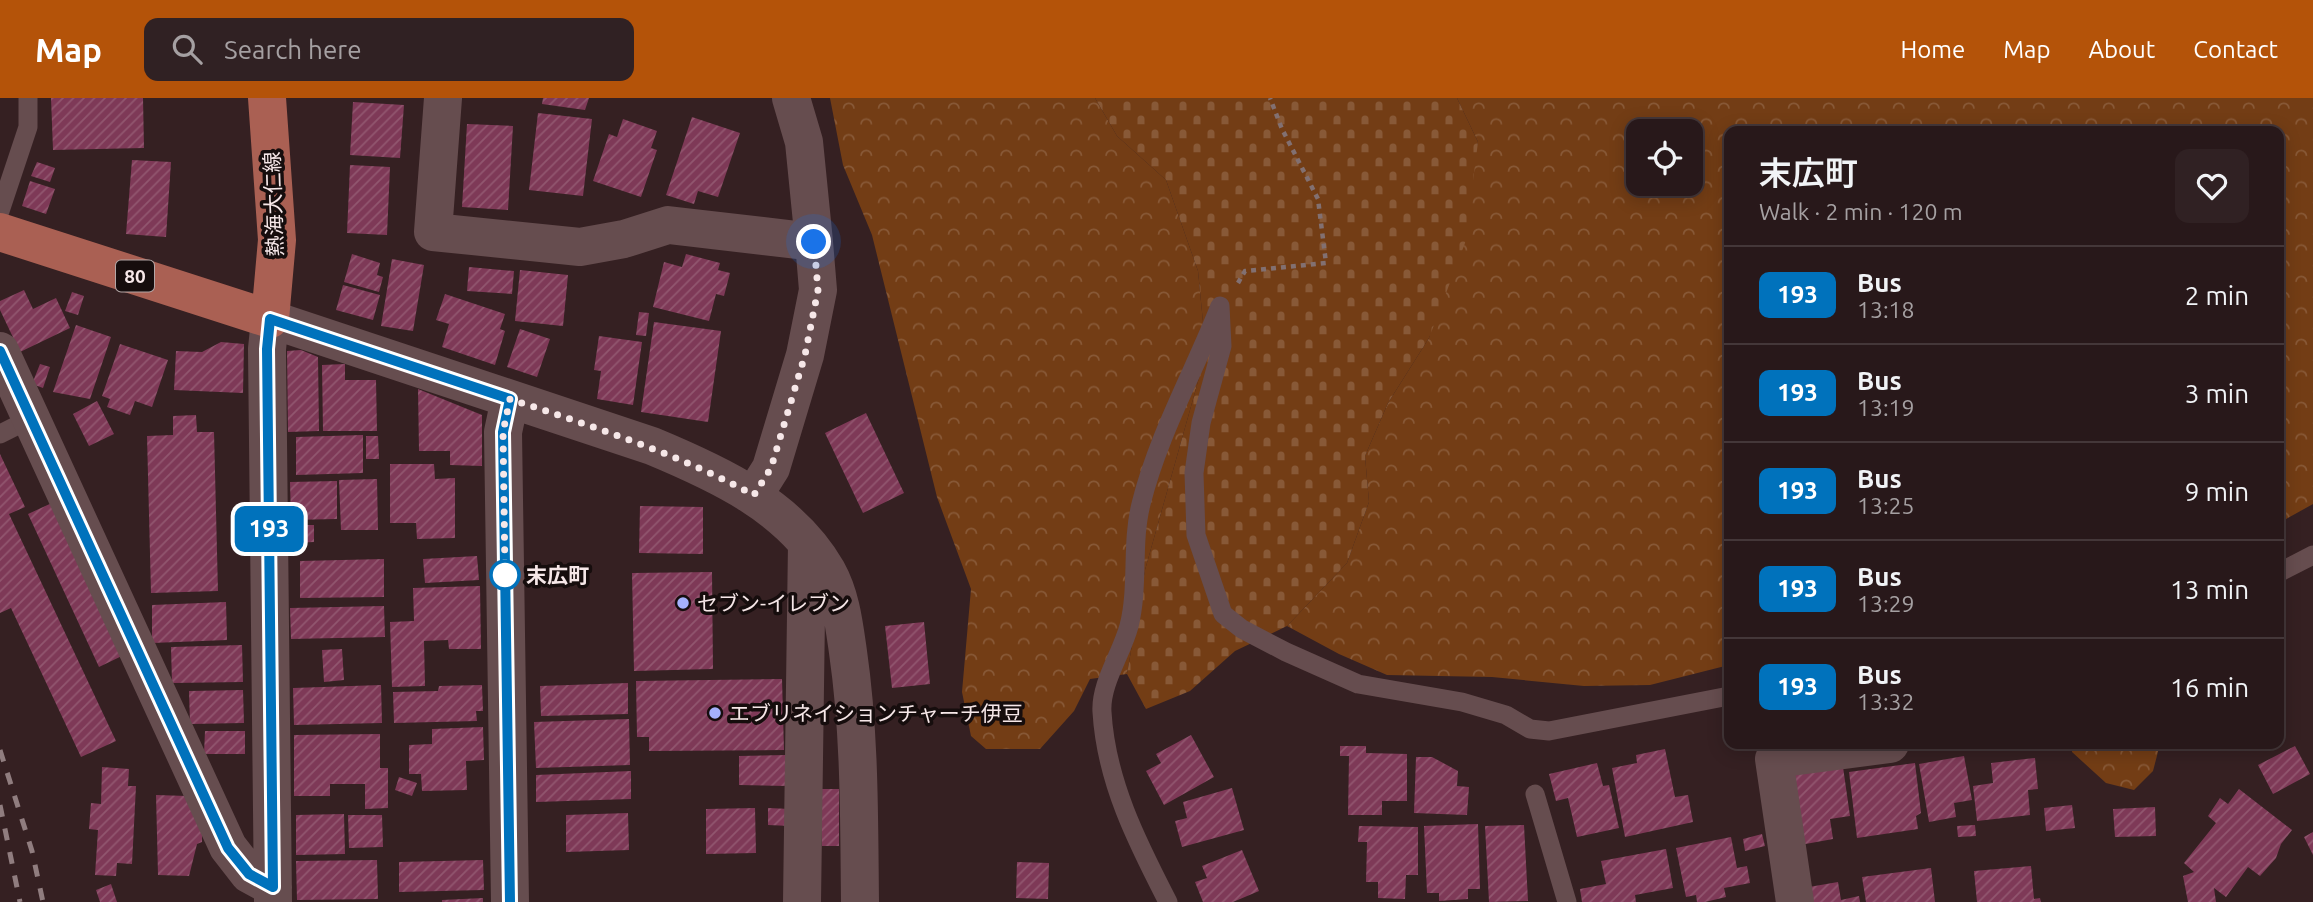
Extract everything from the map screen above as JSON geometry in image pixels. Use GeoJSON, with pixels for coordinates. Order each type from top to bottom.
{"type":"FeatureCollection","features":[{"type":"Feature","properties":{"kind":"main road","name":"熱海大仁線"},"geometry":{"type":"LineString","coordinates":[[267,98],[277,240],[270,319]]}},
{"type":"Feature","properties":{"kind":"main road","name":"80"},"geometry":{"type":"LineString","coordinates":[[0,232],[270,319]]}},
{"type":"Feature","properties":{"kind":"street"},"geometry":{"type":"LineString","coordinates":[[443,98],[433,232],[580,247],[624,239],[668,225],[814,242]]}},
{"type":"Feature","properties":{"kind":"street"},"geometry":{"type":"LineString","coordinates":[[754,495],[771,468],[805,355],[818,290],[804,142],[791,98]]}},
{"type":"Feature","properties":{"kind":"street"},"geometry":{"type":"LineString","coordinates":[[273,895],[267,349],[270,319],[652,446],[703,467],[754,495],[807,542],[827,570],[841,603],[858,753],[860,902]]}},
{"type":"Feature","properties":{"kind":"street"},"geometry":{"type":"LineString","coordinates":[[0,351],[16,426],[228,848],[249,874],[273,895]]}},
{"type":"Feature","properties":{"kind":"street"},"geometry":{"type":"LineString","coordinates":[[510,399],[503,432],[510,902]]}},
{"type":"Feature","properties":{"kind":"street"},"geometry":{"type":"LineString","coordinates":[[802,902],[807,542]]}},
{"type":"Feature","properties":{"kind":"street"},"geometry":{"type":"LineString","coordinates":[[1795,902],[1774,759],[1851,749]]}},
{"type":"Feature","properties":{"kind":"lane"},"geometry":{"type":"LineString","coordinates":[[0,211],[28,127],[28,98]]}},
{"type":"Feature","properties":{"kind":"lane"},"geometry":{"type":"LineString","coordinates":[[1168,902],[1121,808],[1101,709],[1129,626],[1134,545],[1148,481],[1220,306],[1222,346],[1200,423],[1194,473],[1196,535],[1223,614],[1242,629],[1358,684],[1462,702],[1506,715],[1530,729],[1549,732],[1724,697]]}},
{"type":"Feature","properties":{"kind":"lane"},"geometry":{"type":"LineString","coordinates":[[2284,570],[2313,555]]}},
{"type":"Feature","properties":{"kind":"lane"},"geometry":{"type":"LineString","coordinates":[[1535,794],[1567,902]]}},
{"type":"Feature","properties":{"kind":"path"},"geometry":{"type":"LineString","coordinates":[[1220,318],[1245,271],[1326,264],[1318,199],[1282,129],[1270,98]]}},
{"type":"Feature","properties":{"kind":"green space"},"geometry":{"type":"Polygon","coordinates":[[[830,98],[1095,98],[1117,136],[1166,180],[1198,271],[1206,353],[1145,570],[1127,674],[1090,679],[1074,711],[1040,749],[986,749],[971,736],[962,692],[971,589],[937,497],[872,235],[843,165],[830,98]]]}},
{"type":"Feature","properties":{"kind":"green space"},"geometry":{"type":"Polygon","coordinates":[[[1095,98],[1457,98],[1478,142],[1465,243],[1429,338],[1388,403],[1365,456],[1369,502],[1347,563],[1287,626],[1235,651],[1190,691],[1146,709],[1127,674],[1145,570],[1206,353],[1198,271],[1166,180],[1117,136],[1095,98]]]}},
{"type":"Feature","properties":{"kind":"green space"},"geometry":{"type":"Polygon","coordinates":[[[1457,98],[2313,98],[2313,504],[2284,520],[2284,126],[1724,126],[1724,666],[1650,685],[1584,686],[1492,677],[1387,675],[1339,654],[1287,626],[1347,563],[1369,502],[1365,456],[1388,403],[1429,338],[1478,142],[1457,98]]]}},
{"type":"Feature","properties":{"kind":"green space"},"geometry":{"type":"Polygon","coordinates":[[[2072,749],[2159,749],[2153,771],[2134,790],[2106,783],[2072,752],[2072,749]]]}},
{"type":"Feature","properties":{"kind":"building"},"geometry":{"type":"Polygon","coordinates":[[[51,98],[143,98],[144,148],[53,150],[51,98]]]}},
{"type":"Feature","properties":{"kind":"building"},"geometry":{"type":"Polygon","coordinates":[[[543,98],[589,98],[585,110],[542,104],[543,98]]]}},
{"type":"Feature","properties":{"kind":"building"},"geometry":{"type":"Polygon","coordinates":[[[353,102],[404,105],[400,158],[350,155],[353,102]]]}},
{"type":"Feature","properties":{"kind":"building"},"geometry":{"type":"Polygon","coordinates":[[[538,113],[592,119],[583,196],[529,190],[538,113]]]}},
{"type":"Feature","properties":{"kind":"building"},"geometry":{"type":"Polygon","coordinates":[[[692,117],[740,133],[718,197],[698,191],[694,204],[666,195],[692,117]]]}},
{"type":"Feature","properties":{"kind":"building"},"geometry":{"type":"Polygon","coordinates":[[[623,119],[657,131],[651,148],[657,150],[641,197],[593,181],[609,134],[617,137],[623,119]]]}},
{"type":"Feature","properties":{"kind":"building"},"geometry":{"type":"Polygon","coordinates":[[[467,124],[513,126],[508,210],[462,207],[467,124]]]}},
{"type":"Feature","properties":{"kind":"building"},"geometry":{"type":"Polygon","coordinates":[[[132,160],[171,162],[166,237],[126,234],[132,160]]]}},
{"type":"Feature","properties":{"kind":"building"},"geometry":{"type":"Polygon","coordinates":[[[37,162],[55,168],[50,182],[31,176],[37,162]]]}},
{"type":"Feature","properties":{"kind":"building"},"geometry":{"type":"Polygon","coordinates":[[[350,165],[390,167],[387,235],[347,233],[350,165]]]}},
{"type":"Feature","properties":{"kind":"building"},"geometry":{"type":"Polygon","coordinates":[[[30,181],[55,189],[46,214],[22,206],[30,181]]]}},
{"type":"Feature","properties":{"kind":"building"},"geometry":{"type":"Polygon","coordinates":[[[352,254],[380,263],[377,275],[383,277],[379,292],[344,282],[352,254]]]}},
{"type":"Feature","properties":{"kind":"building"},"geometry":{"type":"Polygon","coordinates":[[[686,254],[720,263],[718,270],[730,273],[724,296],[716,294],[709,321],[653,307],[664,262],[682,267],[686,254]]]}},
{"type":"Feature","properties":{"kind":"building"},"geometry":{"type":"Polygon","coordinates":[[[392,259],[424,265],[413,331],[381,326],[392,259]]]}},
{"type":"Feature","properties":{"kind":"building"},"geometry":{"type":"Polygon","coordinates":[[[469,267],[514,271],[512,294],[467,291],[469,267]]]}},
{"type":"Feature","properties":{"kind":"building"},"geometry":{"type":"Polygon","coordinates":[[[520,270],[568,275],[563,326],[515,321],[520,270]]]}},
{"type":"Feature","properties":{"kind":"building"},"geometry":{"type":"Polygon","coordinates":[[[343,285],[380,295],[373,320],[336,310],[343,285]]]}},
{"type":"Feature","properties":{"kind":"building"},"geometry":{"type":"Polygon","coordinates":[[[24,290],[33,309],[56,298],[70,328],[20,352],[0,310],[0,301],[24,290]]]}},
{"type":"Feature","properties":{"kind":"building"},"geometry":{"type":"Polygon","coordinates":[[[72,292],[84,296],[78,315],[65,311],[72,292]]]}},
{"type":"Feature","properties":{"kind":"building"},"geometry":{"type":"Polygon","coordinates":[[[445,294],[505,314],[500,329],[505,331],[495,365],[442,347],[449,324],[436,320],[445,294]]]}},
{"type":"Feature","properties":{"kind":"building"},"geometry":{"type":"Polygon","coordinates":[[[639,312],[649,313],[646,336],[636,335],[639,312]]]}},
{"type":"Feature","properties":{"kind":"building"},"geometry":{"type":"Polygon","coordinates":[[[654,322],[721,331],[708,422],[641,412],[654,322]]]}},
{"type":"Feature","properties":{"kind":"building"},"geometry":{"type":"Polygon","coordinates":[[[76,325],[111,337],[90,399],[53,392],[76,325]]]}},
{"type":"Feature","properties":{"kind":"building"},"geometry":{"type":"Polygon","coordinates":[[[520,329],[550,339],[537,377],[507,367],[520,329]]]}},
{"type":"Feature","properties":{"kind":"building"},"geometry":{"type":"Polygon","coordinates":[[[599,336],[642,342],[633,405],[597,399],[601,371],[594,370],[599,336]]]}},
{"type":"Feature","properties":{"kind":"building"},"geometry":{"type":"Polygon","coordinates":[[[221,342],[244,344],[243,393],[174,390],[176,351],[202,352],[221,342]]]}},
{"type":"Feature","properties":{"kind":"building"},"geometry":{"type":"Polygon","coordinates":[[[120,344],[168,360],[152,407],[135,401],[130,415],[107,407],[110,399],[102,396],[120,344]]]}},
{"type":"Feature","properties":{"kind":"building"},"geometry":{"type":"Polygon","coordinates":[[[301,350],[318,357],[319,431],[288,432],[287,351],[301,350]]]}},
{"type":"Feature","properties":{"kind":"building"},"geometry":{"type":"Polygon","coordinates":[[[40,364],[50,367],[43,388],[32,384],[40,364]]]}},
{"type":"Feature","properties":{"kind":"building"},"geometry":{"type":"Polygon","coordinates":[[[345,364],[345,380],[376,380],[377,431],[323,431],[322,365],[345,364]]]}},
{"type":"Feature","properties":{"kind":"building"},"geometry":{"type":"Polygon","coordinates":[[[418,389],[482,415],[482,466],[450,465],[450,451],[419,451],[418,389]]]}},
{"type":"Feature","properties":{"kind":"building"},"geometry":{"type":"Polygon","coordinates":[[[97,401],[114,434],[89,446],[73,414],[97,401]]]}},
{"type":"Feature","properties":{"kind":"building"},"geometry":{"type":"Polygon","coordinates":[[[866,413],[904,493],[863,513],[825,433],[866,413]]]}},
{"type":"Feature","properties":{"kind":"building"},"geometry":{"type":"Polygon","coordinates":[[[196,415],[197,432],[214,432],[218,591],[151,593],[147,436],[173,435],[173,416],[196,415]]]}},
{"type":"Feature","properties":{"kind":"building"},"geometry":{"type":"Polygon","coordinates":[[[363,435],[363,473],[296,475],[296,437],[363,435]]]}},
{"type":"Feature","properties":{"kind":"building"},"geometry":{"type":"Polygon","coordinates":[[[366,436],[378,436],[379,459],[366,459],[366,436]]]}},
{"type":"Feature","properties":{"kind":"building"},"geometry":{"type":"Polygon","coordinates":[[[0,454],[25,507],[9,514],[116,741],[81,757],[11,608],[0,613],[0,454]]]}},
{"type":"Feature","properties":{"kind":"building"},"geometry":{"type":"Polygon","coordinates":[[[390,464],[434,464],[435,479],[455,478],[455,538],[417,539],[416,523],[390,523],[390,464]]]}},
{"type":"Feature","properties":{"kind":"building"},"geometry":{"type":"Polygon","coordinates":[[[377,479],[378,530],[341,530],[339,480],[377,479]]]}},
{"type":"Feature","properties":{"kind":"building"},"geometry":{"type":"Polygon","coordinates":[[[337,481],[337,519],[291,520],[290,482],[337,481]]]}},
{"type":"Feature","properties":{"kind":"building"},"geometry":{"type":"Polygon","coordinates":[[[54,502],[126,654],[99,667],[28,514],[54,502]]]}},
{"type":"Feature","properties":{"kind":"building"},"geometry":{"type":"Polygon","coordinates":[[[640,506],[703,507],[703,554],[639,553],[640,506]]]}},
{"type":"Feature","properties":{"kind":"building"},"geometry":{"type":"Polygon","coordinates":[[[290,525],[314,525],[314,542],[291,543],[290,525]]]}},
{"type":"Feature","properties":{"kind":"building"},"geometry":{"type":"Polygon","coordinates":[[[477,556],[479,580],[425,583],[423,559],[477,556]]]}},
{"type":"Feature","properties":{"kind":"building"},"geometry":{"type":"Polygon","coordinates":[[[384,559],[384,597],[300,598],[300,561],[384,559]]]}},
{"type":"Feature","properties":{"kind":"building"},"geometry":{"type":"Polygon","coordinates":[[[712,572],[713,669],[634,671],[632,573],[712,572]]]}},
{"type":"Feature","properties":{"kind":"building"},"geometry":{"type":"Polygon","coordinates":[[[480,586],[481,649],[449,649],[448,640],[424,641],[425,686],[392,687],[390,622],[414,621],[413,588],[480,586]]]}},
{"type":"Feature","properties":{"kind":"building"},"geometry":{"type":"Polygon","coordinates":[[[226,602],[227,640],[152,643],[152,605],[226,602]]]}},
{"type":"Feature","properties":{"kind":"building"},"geometry":{"type":"Polygon","coordinates":[[[384,606],[385,637],[291,639],[290,608],[384,606]]]}},
{"type":"Feature","properties":{"kind":"building"},"geometry":{"type":"Polygon","coordinates":[[[924,622],[930,684],[892,688],[885,626],[924,622]]]}},
{"type":"Feature","properties":{"kind":"building"},"geometry":{"type":"Polygon","coordinates":[[[242,645],[243,682],[172,683],[171,647],[242,645]]]}},
{"type":"Feature","properties":{"kind":"building"},"geometry":{"type":"Polygon","coordinates":[[[342,649],[344,680],[324,682],[322,650],[342,649]]]}},
{"type":"Feature","properties":{"kind":"building"},"geometry":{"type":"Polygon","coordinates":[[[782,679],[784,750],[649,751],[649,737],[637,737],[636,681],[782,679]]]}},
{"type":"Feature","properties":{"kind":"building"},"geometry":{"type":"Polygon","coordinates":[[[628,683],[628,714],[541,716],[540,686],[628,683]]]}},
{"type":"Feature","properties":{"kind":"building"},"geometry":{"type":"Polygon","coordinates":[[[381,685],[382,723],[294,725],[293,688],[381,685]]]}},
{"type":"Feature","properties":{"kind":"building"},"geometry":{"type":"Polygon","coordinates":[[[482,685],[483,711],[476,711],[477,721],[394,723],[393,692],[438,691],[439,686],[482,685]]]}},
{"type":"Feature","properties":{"kind":"building"},"geometry":{"type":"Polygon","coordinates":[[[243,690],[244,723],[190,724],[189,691],[243,690]]]}},
{"type":"Feature","properties":{"kind":"building"},"geometry":{"type":"Polygon","coordinates":[[[629,719],[630,765],[536,768],[534,722],[629,719]]]}},
{"type":"Feature","properties":{"kind":"building"},"geometry":{"type":"Polygon","coordinates":[[[483,727],[484,760],[466,761],[467,790],[422,791],[421,774],[409,774],[409,745],[432,744],[432,729],[483,727]]]}},
{"type":"Feature","properties":{"kind":"building"},"geometry":{"type":"Polygon","coordinates":[[[205,731],[245,731],[245,754],[204,754],[205,731]]]}},
{"type":"Feature","properties":{"kind":"building"},"geometry":{"type":"Polygon","coordinates":[[[380,734],[380,768],[388,768],[388,808],[365,809],[365,784],[330,784],[330,796],[294,796],[294,735],[380,734]]]}},
{"type":"Feature","properties":{"kind":"building"},"geometry":{"type":"Polygon","coordinates":[[[1191,735],[1214,777],[1164,805],[1146,771],[1161,763],[1156,754],[1191,735]]]}},
{"type":"Feature","properties":{"kind":"building"},"geometry":{"type":"Polygon","coordinates":[[[1340,746],[1366,746],[1366,753],[1407,754],[1407,801],[1382,801],[1382,815],[1348,815],[1349,756],[1340,756],[1340,746]]]}},
{"type":"Feature","properties":{"kind":"building"},"geometry":{"type":"Polygon","coordinates":[[[2295,746],[2310,774],[2273,794],[2258,765],[2295,746]]]}},
{"type":"Feature","properties":{"kind":"building"},"geometry":{"type":"Polygon","coordinates":[[[1665,749],[1675,797],[1688,795],[1693,822],[1625,837],[1612,768],[1637,763],[1636,755],[1665,749]]]}},
{"type":"Feature","properties":{"kind":"building"},"geometry":{"type":"Polygon","coordinates":[[[786,755],[787,786],[739,785],[739,756],[786,755]]]}},
{"type":"Feature","properties":{"kind":"building"},"geometry":{"type":"Polygon","coordinates":[[[1964,756],[1972,800],[1954,803],[1956,817],[1929,822],[1919,764],[1964,756]]]}},
{"type":"Feature","properties":{"kind":"building"},"geometry":{"type":"Polygon","coordinates":[[[1416,757],[1432,757],[1458,771],[1457,786],[1469,787],[1467,815],[1414,813],[1416,757]]]}},
{"type":"Feature","properties":{"kind":"building"},"geometry":{"type":"Polygon","coordinates":[[[2035,758],[2038,789],[2028,790],[2030,815],[1977,821],[1973,786],[1993,783],[1991,763],[2035,758]]]}},
{"type":"Feature","properties":{"kind":"building"},"geometry":{"type":"Polygon","coordinates":[[[1597,763],[1603,786],[1609,785],[1619,828],[1577,837],[1568,798],[1556,801],[1549,774],[1597,763]]]}},
{"type":"Feature","properties":{"kind":"building"},"geometry":{"type":"Polygon","coordinates":[[[1915,763],[1921,813],[1916,816],[1918,829],[1857,838],[1849,772],[1915,763]]]}},
{"type":"Feature","properties":{"kind":"building"},"geometry":{"type":"Polygon","coordinates":[[[102,767],[129,769],[128,786],[136,786],[132,864],[117,863],[116,876],[95,875],[98,830],[89,829],[91,803],[101,804],[102,767]]]}},
{"type":"Feature","properties":{"kind":"building"},"geometry":{"type":"Polygon","coordinates":[[[1843,767],[1850,816],[1830,819],[1833,839],[1800,845],[1790,775],[1843,767]]]}},
{"type":"Feature","properties":{"kind":"building"},"geometry":{"type":"Polygon","coordinates":[[[631,771],[631,799],[536,802],[536,775],[631,771]]]}},
{"type":"Feature","properties":{"kind":"building"},"geometry":{"type":"Polygon","coordinates":[[[399,777],[417,783],[412,796],[395,790],[399,777]]]}},
{"type":"Feature","properties":{"kind":"building"},"geometry":{"type":"Polygon","coordinates":[[[1232,788],[1244,830],[1182,847],[1175,821],[1187,818],[1183,802],[1232,788]]]}},
{"type":"Feature","properties":{"kind":"building"},"geometry":{"type":"Polygon","coordinates":[[[821,789],[839,789],[839,846],[822,846],[821,789]]]}},
{"type":"Feature","properties":{"kind":"building"},"geometry":{"type":"Polygon","coordinates":[[[2239,789],[2292,830],[2281,844],[2276,858],[2260,876],[2248,867],[2226,897],[2214,888],[2216,902],[2188,902],[2183,876],[2194,872],[2184,863],[2216,823],[2208,816],[2220,798],[2228,804],[2239,789]]]}},
{"type":"Feature","properties":{"kind":"building"},"geometry":{"type":"Polygon","coordinates":[[[156,795],[187,796],[202,827],[202,842],[197,844],[189,876],[158,875],[156,795]]]}},
{"type":"Feature","properties":{"kind":"building"},"geometry":{"type":"Polygon","coordinates":[[[2072,805],[2075,828],[2046,831],[2044,808],[2072,805]]]}},
{"type":"Feature","properties":{"kind":"building"},"geometry":{"type":"Polygon","coordinates":[[[2155,807],[2156,836],[2115,837],[2113,809],[2155,807]]]}},
{"type":"Feature","properties":{"kind":"building"},"geometry":{"type":"Polygon","coordinates":[[[755,808],[756,853],[706,854],[706,809],[755,808]]]}},
{"type":"Feature","properties":{"kind":"building"},"geometry":{"type":"Polygon","coordinates":[[[768,808],[790,809],[790,826],[768,825],[768,808]]]}},
{"type":"Feature","properties":{"kind":"building"},"geometry":{"type":"Polygon","coordinates":[[[628,813],[629,850],[566,852],[566,815],[628,813]]]}},
{"type":"Feature","properties":{"kind":"building"},"geometry":{"type":"Polygon","coordinates":[[[344,814],[345,854],[296,855],[296,815],[344,814]]]}},
{"type":"Feature","properties":{"kind":"building"},"geometry":{"type":"Polygon","coordinates":[[[348,815],[382,815],[383,847],[349,848],[348,815]]]}},
{"type":"Feature","properties":{"kind":"building"},"geometry":{"type":"Polygon","coordinates":[[[1478,824],[1480,889],[1468,889],[1468,899],[1439,901],[1439,893],[1427,893],[1424,826],[1478,824]]]}},
{"type":"Feature","properties":{"kind":"building"},"geometry":{"type":"Polygon","coordinates":[[[1524,825],[1528,901],[1489,902],[1485,826],[1524,825]]]}},
{"type":"Feature","properties":{"kind":"building"},"geometry":{"type":"Polygon","coordinates":[[[1975,825],[1976,836],[1958,837],[1957,826],[1975,825]]]}},
{"type":"Feature","properties":{"kind":"building"},"geometry":{"type":"Polygon","coordinates":[[[1359,826],[1418,827],[1418,875],[1406,875],[1405,899],[1378,898],[1378,882],[1366,882],[1367,842],[1358,842],[1359,826]]]}},
{"type":"Feature","properties":{"kind":"building"},"geometry":{"type":"Polygon","coordinates":[[[2313,832],[2313,855],[2304,837],[2313,832]]]}},
{"type":"Feature","properties":{"kind":"building"},"geometry":{"type":"Polygon","coordinates":[[[1762,834],[1765,846],[1745,851],[1743,839],[1762,834]]]}},
{"type":"Feature","properties":{"kind":"building"},"geometry":{"type":"Polygon","coordinates":[[[1731,837],[1737,868],[1747,866],[1750,883],[1724,888],[1726,897],[1705,902],[1697,902],[1696,895],[1686,897],[1676,848],[1731,837]]]}},
{"type":"Feature","properties":{"kind":"building"},"geometry":{"type":"Polygon","coordinates":[[[1666,849],[1673,888],[1635,895],[1636,902],[1582,902],[1580,889],[1606,884],[1601,861],[1666,849]]]}},
{"type":"Feature","properties":{"kind":"building"},"geometry":{"type":"Polygon","coordinates":[[[1242,850],[1259,891],[1233,902],[1203,902],[1195,882],[1207,878],[1202,866],[1242,850]]]}},
{"type":"Feature","properties":{"kind":"building"},"geometry":{"type":"Polygon","coordinates":[[[377,860],[378,899],[297,900],[296,861],[377,860]]]}},
{"type":"Feature","properties":{"kind":"building"},"geometry":{"type":"Polygon","coordinates":[[[483,860],[484,890],[399,892],[399,862],[483,860]]]}},
{"type":"Feature","properties":{"kind":"building"},"geometry":{"type":"Polygon","coordinates":[[[1017,862],[1049,863],[1048,899],[1016,898],[1017,862]]]}},
{"type":"Feature","properties":{"kind":"building"},"geometry":{"type":"Polygon","coordinates":[[[2031,866],[2034,899],[2040,898],[2041,902],[1977,902],[1974,871],[2031,866]]]}},
{"type":"Feature","properties":{"kind":"building"},"geometry":{"type":"Polygon","coordinates":[[[1931,868],[1935,902],[1866,902],[1862,877],[1931,868]]]}},
{"type":"Feature","properties":{"kind":"building"},"geometry":{"type":"Polygon","coordinates":[[[1838,882],[1841,900],[1859,896],[1860,902],[1812,902],[1809,887],[1838,882]]]}},
{"type":"Feature","properties":{"kind":"building"},"geometry":{"type":"Polygon","coordinates":[[[111,884],[117,902],[100,902],[96,890],[111,884]]]}},
{"type":"Feature","properties":{"kind":"building"},"geometry":{"type":"Polygon","coordinates":[[[483,898],[483,902],[442,902],[442,900],[483,898]]]}},
{"type":"Feature","properties":{"kind":"railway"},"geometry":{"type":"LineString","coordinates":[[0,750],[32,851],[43,902]]}},
{"type":"Feature","properties":{"kind":"railway"},"geometry":{"type":"LineString","coordinates":[[0,805],[20,902]]}},
{"type":"Feature","properties":{"kind":"bus line","name":"193"},"geometry":{"type":"LineString","coordinates":[[0,351],[228,848],[249,874],[273,887],[267,349],[270,319],[510,399],[503,432],[510,902]]}},
{"type":"Feature","properties":{"kind":"place","name":"末広町"},"geometry":{"type":"Point","coordinates":[505,575]}},
{"type":"Feature","properties":{"kind":"place","name":"セブン-イレブン"},"geometry":{"type":"Point","coordinates":[683,603]}},
{"type":"Feature","properties":{"kind":"place","name":"エブリネイションチャーチ伊豆"},"geometry":{"type":"Point","coordinates":[715,713]}},
{"type":"Feature","properties":{"kind":"route"},"geometry":{"type":"LineString","coordinates":[[505,575],[503,432],[510,399],[652,446],[703,467],[754,495],[771,468],[805,355],[818,290],[814,242]]}}]}
